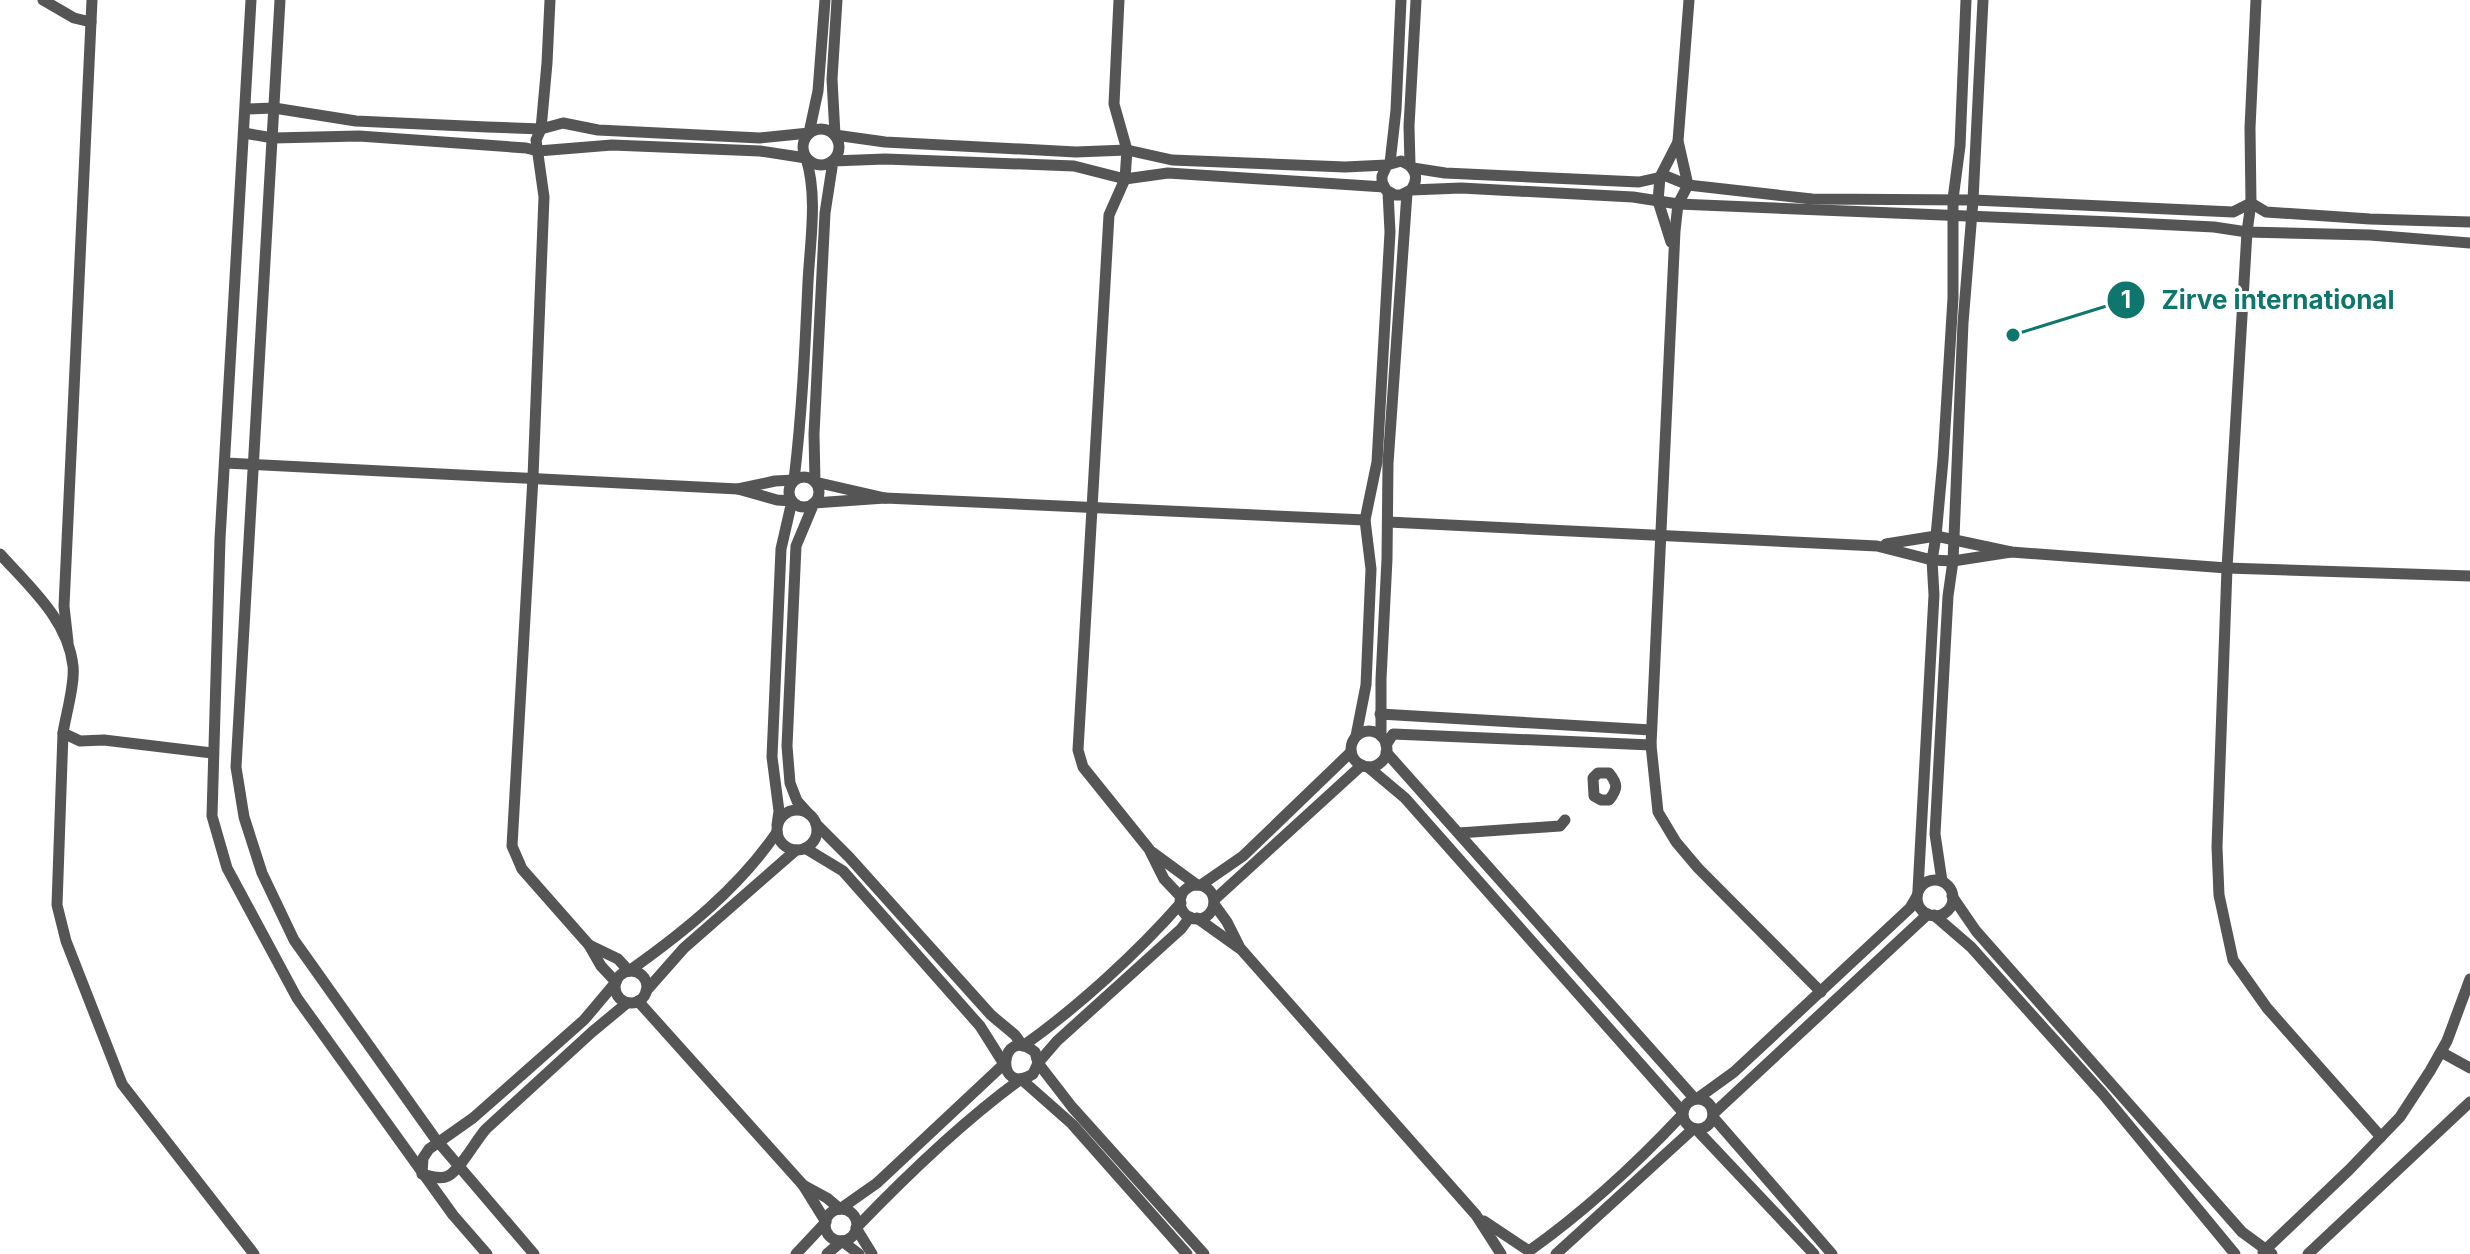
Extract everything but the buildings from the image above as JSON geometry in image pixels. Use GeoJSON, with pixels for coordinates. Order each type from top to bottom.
{"type":"FeatureCollection","features":[{"type":"Feature","properties":{"kind":"street"},"geometry":{"type":"LineString","coordinates":[[43,0],[74,18],[91,22]]}},
{"type":"Feature","properties":{"kind":"street"},"geometry":{"type":"LineString","coordinates":[[92,0],[64,606],[73,669],[63,733],[57,905],[66,941],[122,1084],[254,1254]]}},
{"type":"Feature","properties":{"kind":"street"},"geometry":{"type":"LineString","coordinates":[[251,0],[225,463],[212,816],[227,868],[297,998],[422,1174],[487,1254]]}},
{"type":"Feature","properties":{"kind":"street"},"geometry":{"type":"LineString","coordinates":[[280,0],[236,767],[244,817],[262,873],[294,940],[438,1142],[534,1254]]}},
{"type":"Feature","properties":{"kind":"street"},"geometry":{"type":"LineString","coordinates":[[550,0],[541,129],[536,140],[544,197],[533,477],[512,846],[522,869],[589,945],[601,966],[616,982],[617,995],[637,998],[803,1185],[826,1222],[828,1235],[859,1254]]}},
{"type":"Feature","properties":{"kind":"street"},"geometry":{"type":"LineString","coordinates":[[825,0],[818,91],[809,133],[803,143],[810,171],[812,208],[801,422],[794,480],[789,489],[792,501],[781,549],[772,742],[779,811],[777,828],[783,844],[828,860],[843,871],[980,1026],[1009,1074],[1021,1079],[1084,1129]]}},
{"type":"Feature","properties":{"kind":"street"},"geometry":{"type":"LineString","coordinates":[[837,0],[832,79],[839,153],[833,161],[825,213],[814,434],[815,482],[819,492],[796,546],[787,746],[790,783],[797,801],[816,824],[860,868],[991,1015],[1023,1046],[1035,1052],[1038,1063],[1084,1129],[1168,1224],[1204,1254]]}},
{"type":"Feature","properties":{"kind":"street"},"geometry":{"type":"LineString","coordinates":[[1119,0],[1114,104],[1127,150],[1125,179],[1109,215],[1078,750],[1083,767],[1149,849],[1164,879],[1181,900],[1184,911],[1240,948]]}},
{"type":"Feature","properties":{"kind":"street"},"geometry":{"type":"LineString","coordinates":[[827,1254],[853,1235],[886,1197],[996,1097],[1033,1074],[1038,1063],[1057,1041],[1181,929],[1194,918],[1206,916],[1214,902],[1365,766],[1378,764],[1384,744],[1380,714],[1388,522],[1390,232],[1382,176],[1389,164],[1401,0]]}},
{"type":"Feature","properties":{"kind":"street"},"geometry":{"type":"LineString","coordinates":[[1416,0],[1409,126],[1411,166],[1416,182],[1409,192],[1387,391],[1365,520],[1371,569],[1366,685],[1351,752],[1353,758],[1405,798],[1597,1014],[1682,1113],[1685,1123],[1814,1254]]}},
{"type":"Feature","properties":{"kind":"street"},"geometry":{"type":"LineString","coordinates":[[1689,0],[1678,141],[1688,185],[1678,204],[1651,730],[1658,812],[1676,842],[1698,868],[1821,992]]}},
{"type":"Feature","properties":{"kind":"street"},"geometry":{"type":"LineString","coordinates":[[1966,0],[1960,146],[1953,199],[1953,298],[1932,560],[1934,595],[1917,893],[1919,906],[1971,947],[2103,1094],[2235,1254]]}},
{"type":"Feature","properties":{"kind":"street"},"geometry":{"type":"LineString","coordinates":[[1556,1254],[1694,1129],[1708,1125],[1713,1116],[1931,915],[1945,912],[1950,907],[1951,890],[1942,881],[1935,834],[1983,0]]}},
{"type":"Feature","properties":{"kind":"street"},"geometry":{"type":"LineString","coordinates":[[2256,0],[2250,128],[2251,203],[2227,568],[2217,847],[2219,895],[2233,960],[2267,1008],[2381,1137]]}},
{"type":"Feature","properties":{"kind":"street"},"geometry":{"type":"LineString","coordinates":[[1399,46],[1414,46]]}},
{"type":"Feature","properties":{"kind":"street"},"geometry":{"type":"LineString","coordinates":[[246,109],[274,108],[356,121],[541,129],[563,123],[598,130],[760,138],[820,129],[835,135],[885,142],[1076,152],[1127,150],[1172,160],[1345,167],[1401,161],[1445,173],[1639,182],[1666,176],[1688,185],[1812,199],[1953,199],[2233,212],[2251,203]]}},
{"type":"Feature","properties":{"kind":"street"},"geometry":{"type":"LineString","coordinates":[[244,133],[273,138],[359,136],[538,151],[612,145],[760,151],[806,158],[822,166],[833,161],[885,159],[1074,166],[1125,179],[1168,173],[1386,189],[1395,195],[1461,188],[1678,204],[2113,222],[2470,243]]}},
{"type":"Feature","properties":{"kind":"street"},"geometry":{"type":"LineString","coordinates":[[1675,253],[1658,201],[1660,177],[1678,141]]}},
{"type":"Feature","properties":{"kind":"street"},"geometry":{"type":"LineString","coordinates":[[1551,193],[1552,178]]}},
{"type":"Feature","properties":{"kind":"street"},"geometry":{"type":"LineString","coordinates":[[2251,203],[2266,212],[2470,222]]}},
{"type":"Feature","properties":{"kind":"street"},"geometry":{"type":"LineString","coordinates":[[2113,222],[2115,207]]}},
{"type":"Feature","properties":{"kind":"street"},"geometry":{"type":"LineString","coordinates":[[2370,219],[2370,235]]}},
{"type":"Feature","properties":{"kind":"street"},"geometry":{"type":"LineString","coordinates":[[225,463],[738,489],[792,501],[805,507],[814,503],[885,498],[1365,520]]}},
{"type":"Feature","properties":{"kind":"street"},"geometry":{"type":"LineString","coordinates":[[738,489],[803,477],[885,498]]}},
{"type":"Feature","properties":{"kind":"street"},"geometry":{"type":"LineString","coordinates":[[1388,522],[1877,546],[1932,560],[1953,561],[2011,552]]}},
{"type":"Feature","properties":{"kind":"street"},"geometry":{"type":"LineString","coordinates":[[1877,546],[1936,536],[2011,552],[2227,568],[2470,576]]}},
{"type":"Feature","properties":{"kind":"street"},"geometry":{"type":"LineString","coordinates":[[0,554],[52,614],[68,642]]}},
{"type":"Feature","properties":{"kind":"street"},"geometry":{"type":"LineString","coordinates":[[1380,714],[1651,730]]}},
{"type":"Feature","properties":{"kind":"street"},"geometry":{"type":"LineString","coordinates":[[1356,736],[1371,731],[1384,744],[1609,1003],[1696,1098],[1710,1105],[1713,1116],[1832,1254]]}},
{"type":"Feature","properties":{"kind":"street"},"geometry":{"type":"LineString","coordinates":[[63,733],[80,741],[104,740],[212,753]]}},
{"type":"Feature","properties":{"kind":"street"},"geometry":{"type":"LineString","coordinates":[[1384,744],[1393,734],[1651,745]]}},
{"type":"Feature","properties":{"kind":"street"},"geometry":{"type":"LineString","coordinates":[[796,1254],[831,1213],[877,1183],[1004,1064],[1011,1049],[1023,1046],[1061,1019],[1164,921],[1187,888],[1199,885],[1243,856],[1351,752]]}},
{"type":"Feature","properties":{"kind":"street"},"geometry":{"type":"LineString","coordinates":[[422,1174],[423,1158],[438,1142],[473,1118],[584,1020],[624,973],[670,942],[733,886],[759,859],[785,814],[791,810],[807,812]]}},
{"type":"Feature","properties":{"kind":"street"},"geometry":{"type":"LineString","coordinates":[[1459,833],[1560,826],[1565,820]]}},
{"type":"Feature","properties":{"kind":"street"},"geometry":{"type":"LineString","coordinates":[[422,1174],[438,1178],[448,1176],[459,1167],[486,1129],[592,1032],[637,998],[684,948],[815,838],[816,824]]}},
{"type":"Feature","properties":{"kind":"street"},"geometry":{"type":"LineString","coordinates":[[1149,849],[1210,890],[1240,948],[1476,1215],[1501,1254]]}},
{"type":"Feature","properties":{"kind":"street"},"geometry":{"type":"LineString","coordinates":[[1476,1215],[1528,1253],[1560,1229],[1656,1143],[1682,1113],[1688,1101],[1734,1072],[1821,992],[1910,908],[1917,893],[1929,881],[1942,881]]}},
{"type":"Feature","properties":{"kind":"street"},"geometry":{"type":"LineString","coordinates":[[733,886],[742,898]]}},
{"type":"Feature","properties":{"kind":"street"},"geometry":{"type":"LineString","coordinates":[[1952,896],[1976,931],[2242,1232],[2267,1252],[2400,1117],[2441,1052],[2470,979]]}},
{"type":"Feature","properties":{"kind":"street"},"geometry":{"type":"LineString","coordinates":[[589,945],[618,959],[629,971],[643,977],[646,981],[637,998]]}},
{"type":"Feature","properties":{"kind":"street"},"geometry":{"type":"LineString","coordinates":[[1597,1014],[1609,1003]]}},
{"type":"Feature","properties":{"kind":"street"},"geometry":{"type":"LineString","coordinates":[[2458,1012],[2470,1016]]}},
{"type":"Feature","properties":{"kind":"street"},"geometry":{"type":"LineString","coordinates":[[2054,1040],[2064,1029]]}},
{"type":"Feature","properties":{"kind":"street"},"geometry":{"type":"LineString","coordinates":[[2441,1052],[2470,1068]]}},
{"type":"Feature","properties":{"kind":"street"},"geometry":{"type":"LineString","coordinates":[[2103,1094],[2113,1085]]}},
{"type":"Feature","properties":{"kind":"street"},"geometry":{"type":"LineString","coordinates":[[2308,1254],[2470,1102]]}},
{"type":"Feature","properties":{"kind":"street"},"geometry":{"type":"LineString","coordinates":[[803,1185],[853,1215],[856,1228],[872,1254]]}},
{"type":"Feature","properties":{"kind":"street"},"geometry":{"type":"LineString","coordinates":[[1168,1224],[1187,1254]]}},
{"type":"Feature","properties":{"kind":"street"},"geometry":{"type":"LineString","coordinates":[[1803,1242],[1813,1233]]}},
{"type":"Feature","properties":{"kind":"place","name":"Zirve international"},"geometry":{"type":"Point","coordinates":[2013,335]}}]}
